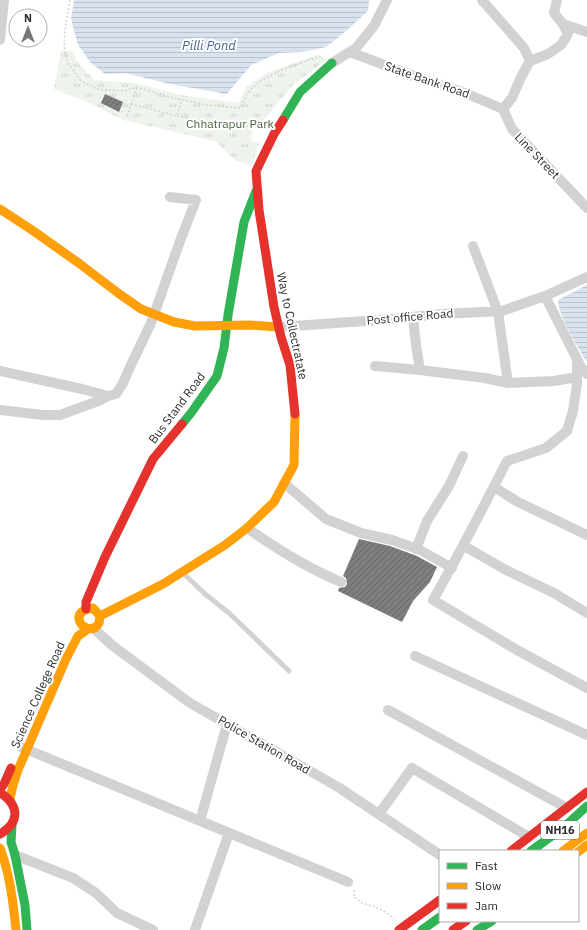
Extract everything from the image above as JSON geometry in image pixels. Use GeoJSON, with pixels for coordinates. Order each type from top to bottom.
{"type":"FeatureCollection","features":[{"type":"Feature","properties":{"kind":"main road","name":"Way to Collectratate"},"geometry":{"type":"LineString","coordinates":[[100,616],[163,584],[225,545],[247,528],[274,502],[294,465],[295,418],[290,365],[280,337],[274,307],[256,171],[274,134],[300,92],[332,63]]}},
{"type":"Feature","properties":{"kind":"main road","name":"Bus Stand Road"},"geometry":{"type":"LineString","coordinates":[[86,609],[86,602],[105,557],[153,459],[191,413],[217,376],[224,348],[228,315],[244,222],[258,188]]}},
{"type":"Feature","properties":{"kind":"main road","name":"Post office Road"},"geometry":{"type":"LineString","coordinates":[[0,209],[38,234],[141,309],[174,322],[195,326],[250,325],[278,327]]}},
{"type":"Feature","properties":{"kind":"main road"},"geometry":{"type":"LineString","coordinates":[[93,608],[98,612],[100,619],[97,626],[91,628],[82,626],[79,620],[80,613],[86,609],[93,608]]}},
{"type":"Feature","properties":{"kind":"main road","name":"Science College Road"},"geometry":{"type":"LineString","coordinates":[[10,799],[24,748],[68,636],[79,620]]}},
{"type":"Feature","properties":{"kind":"main road","name":"Science College Road"},"geometry":{"type":"LineString","coordinates":[[0,789],[24,748],[78,636],[91,628]]}},
{"type":"Feature","properties":{"kind":"main road"},"geometry":{"type":"LineString","coordinates":[[512,850],[587,792]]}},
{"type":"Feature","properties":{"kind":"main road"},"geometry":{"type":"LineString","coordinates":[[0,794],[10,799],[14,805],[15,812],[15,819],[12,825],[0,834]]}},
{"type":"Feature","properties":{"kind":"main road","name":"NH16"},"geometry":{"type":"LineString","coordinates":[[532,850],[564,827],[587,806]]}},
{"type":"Feature","properties":{"kind":"main road"},"geometry":{"type":"LineString","coordinates":[[12,825],[11,842],[25,906],[27,930]]}},
{"type":"Feature","properties":{"kind":"main road","name":"NH16"},"geometry":{"type":"LineString","coordinates":[[564,850],[587,832]]}},
{"type":"Feature","properties":{"kind":"main road"},"geometry":{"type":"LineString","coordinates":[[0,848],[4,855],[12,896],[16,930]]}},
{"type":"Feature","properties":{"kind":"main road"},"geometry":{"type":"LineString","coordinates":[[401,928],[439,901]]}},
{"type":"Feature","properties":{"kind":"main road"},"geometry":{"type":"LineString","coordinates":[[422,930],[439,918]]}},
{"type":"Feature","properties":{"kind":"main road"},"geometry":{"type":"LineString","coordinates":[[453,930],[465,922]]}},
{"type":"Feature","properties":{"kind":"main road"},"geometry":{"type":"LineString","coordinates":[[477,930],[490,922]]}},
{"type":"Feature","properties":{"kind":"street"},"geometry":{"type":"LineString","coordinates":[[0,40],[4,0]]}},
{"type":"Feature","properties":{"kind":"street"},"geometry":{"type":"LineString","coordinates":[[332,63],[356,48],[374,26],[387,0]]}},
{"type":"Feature","properties":{"kind":"street"},"geometry":{"type":"LineString","coordinates":[[482,0],[524,48],[530,60]]}},
{"type":"Feature","properties":{"kind":"street"},"geometry":{"type":"LineString","coordinates":[[503,109],[512,98],[530,60],[548,54],[561,45],[568,34],[554,13],[557,0]]}},
{"type":"Feature","properties":{"kind":"street"},"geometry":{"type":"LineString","coordinates":[[562,24],[587,32]]}},
{"type":"Feature","properties":{"kind":"street","name":"State Bank Road"},"geometry":{"type":"LineString","coordinates":[[350,52],[419,78],[465,93],[503,109]]}},
{"type":"Feature","properties":{"kind":"street","name":"Line Street"},"geometry":{"type":"LineString","coordinates":[[503,109],[512,129],[587,208]]}},
{"type":"Feature","properties":{"kind":"street"},"geometry":{"type":"LineString","coordinates":[[0,410],[43,415],[60,415],[116,394],[123,383],[151,323],[153,314],[159,302],[196,200],[170,197]]}},
{"type":"Feature","properties":{"kind":"street"},"geometry":{"type":"LineString","coordinates":[[473,246],[498,312],[508,383]]}},
{"type":"Feature","properties":{"kind":"street","name":"Post office Road"},"geometry":{"type":"LineString","coordinates":[[278,327],[443,314],[498,312],[545,296],[587,277]]}},
{"type":"Feature","properties":{"kind":"street"},"geometry":{"type":"LineString","coordinates":[[545,296],[581,367],[587,374]]}},
{"type":"Feature","properties":{"kind":"street"},"geometry":{"type":"LineString","coordinates":[[413,317],[420,370]]}},
{"type":"Feature","properties":{"kind":"street"},"geometry":{"type":"LineString","coordinates":[[577,359],[577,377],[573,411],[567,431],[546,448],[507,462],[464,546],[432,600],[517,650],[587,688]]}},
{"type":"Feature","properties":{"kind":"street"},"geometry":{"type":"LineString","coordinates":[[375,366],[485,378],[508,383],[554,381],[577,377]]}},
{"type":"Feature","properties":{"kind":"street"},"geometry":{"type":"LineString","coordinates":[[0,371],[108,396]]}},
{"type":"Feature","properties":{"kind":"street"},"geometry":{"type":"LineString","coordinates":[[416,549],[427,521],[449,486],[463,456]]}},
{"type":"Feature","properties":{"kind":"street"},"geometry":{"type":"LineString","coordinates":[[284,482],[326,519],[361,533],[392,540],[416,549],[452,568]]}},
{"type":"Feature","properties":{"kind":"street"},"geometry":{"type":"LineString","coordinates":[[494,487],[518,502],[587,535]]}},
{"type":"Feature","properties":{"kind":"street"},"geometry":{"type":"LineString","coordinates":[[247,528],[270,545],[294,559],[341,582]]}},
{"type":"Feature","properties":{"kind":"street"},"geometry":{"type":"LineString","coordinates":[[464,546],[506,570],[554,593],[587,613]]}},
{"type":"Feature","properties":{"kind":"street","name":"Police Station Road"},"geometry":{"type":"LineString","coordinates":[[91,628],[190,703],[338,787],[439,854]]}},
{"type":"Feature","properties":{"kind":"street"},"geometry":{"type":"LineString","coordinates":[[415,656],[587,735]]}},
{"type":"Feature","properties":{"kind":"street"},"geometry":{"type":"LineString","coordinates":[[388,710],[567,808]]}},
{"type":"Feature","properties":{"kind":"street"},"geometry":{"type":"LineString","coordinates":[[200,821],[227,724]]}},
{"type":"Feature","properties":{"kind":"street"},"geometry":{"type":"LineString","coordinates":[[24,748],[348,882]]}},
{"type":"Feature","properties":{"kind":"street"},"geometry":{"type":"LineString","coordinates":[[379,814],[412,768],[529,837]]}},
{"type":"Feature","properties":{"kind":"street"},"geometry":{"type":"LineString","coordinates":[[195,930],[229,833]]}},
{"type":"Feature","properties":{"kind":"street"},"geometry":{"type":"LineString","coordinates":[[15,855],[73,878],[96,893],[117,913],[153,930]]}},
{"type":"Feature","properties":{"kind":"lane"},"geometry":{"type":"LineString","coordinates":[[182,572],[205,594],[229,613],[289,671]]}},
{"type":"Feature","properties":{"kind":"path"},"geometry":{"type":"LineString","coordinates":[[70,0],[65,29],[64,46],[68,63],[81,81],[100,90],[124,91],[137,87],[182,100],[207,105],[240,108],[250,90],[261,80],[325,55]]}},
{"type":"Feature","properties":{"kind":"path"},"geometry":{"type":"LineString","coordinates":[[127,116],[137,87]]}},
{"type":"Feature","properties":{"kind":"path"},"geometry":{"type":"LineString","coordinates":[[177,116],[182,100]]}},
{"type":"Feature","properties":{"kind":"path"},"geometry":{"type":"LineString","coordinates":[[131,104],[177,116],[223,125]]}},
{"type":"Feature","properties":{"kind":"path"},"geometry":{"type":"LineString","coordinates":[[348,882],[354,888],[354,897],[362,903],[378,908],[387,913],[401,928]]}},
{"type":"Feature","properties":{"kind":"green space","name":"Chhatrapur Park"},"geometry":{"type":"Polygon","coordinates":[[[61,51],[74,52],[76,61],[94,80],[135,83],[181,95],[239,103],[246,87],[266,73],[317,55],[327,59],[293,85],[261,123],[254,122],[251,140],[259,143],[252,165],[236,161],[215,141],[123,120],[85,101],[54,89],[61,51]]]}},
{"type":"Feature","properties":{"kind":"water","name":"Pilli Pond"},"geometry":{"type":"Polygon","coordinates":[[[74,0],[369,0],[368,11],[326,47],[303,52],[279,53],[251,65],[227,94],[170,84],[125,73],[105,74],[91,63],[78,45],[71,19],[74,0]]]}},
{"type":"Feature","properties":{"kind":"water"},"geometry":{"type":"Polygon","coordinates":[[[587,285],[587,362],[565,323],[561,314],[558,300],[587,285]]]}},
{"type":"Feature","properties":{"kind":"building"},"geometry":{"type":"Polygon","coordinates":[[[105,94],[123,102],[119,112],[101,103],[105,94]]]}},
{"type":"Feature","properties":{"kind":"building"},"geometry":{"type":"Polygon","coordinates":[[[359,539],[390,546],[417,556],[437,567],[430,582],[413,601],[402,622],[338,591],[339,588],[345,587],[347,584],[346,578],[343,576],[359,539]]]}},
{"type":"Feature","properties":{"kind":"traffic: fast"},"geometry":{"type":"LineString","coordinates":[[283,120],[300,92],[332,63]]}},
{"type":"Feature","properties":{"kind":"traffic: fast"},"geometry":{"type":"LineString","coordinates":[[182,424],[217,376],[224,348],[228,315],[244,222],[256,191]]}},
{"type":"Feature","properties":{"kind":"traffic: fast"},"geometry":{"type":"LineString","coordinates":[[532,850],[564,827],[587,806]]}},
{"type":"Feature","properties":{"kind":"traffic: fast"},"geometry":{"type":"LineString","coordinates":[[12,825],[11,842],[25,905],[27,930]]}},
{"type":"Feature","properties":{"kind":"traffic: fast"},"geometry":{"type":"LineString","coordinates":[[422,930],[439,918]]}},
{"type":"Feature","properties":{"kind":"traffic: fast"},"geometry":{"type":"LineString","coordinates":[[477,930],[490,922]]}},
{"type":"Feature","properties":{"kind":"traffic: slow"},"geometry":{"type":"LineString","coordinates":[[0,209],[80,264],[141,309],[174,322],[195,326],[250,325],[278,327]]}},
{"type":"Feature","properties":{"kind":"traffic: slow"},"geometry":{"type":"LineString","coordinates":[[100,616],[163,584],[225,545],[247,528],[274,502],[294,465],[295,414]]}},
{"type":"Feature","properties":{"kind":"traffic: slow"},"geometry":{"type":"LineString","coordinates":[[10,799],[18,770],[66,659],[78,636],[88,629],[95,628],[99,623],[100,616],[93,608],[81,612],[79,616],[79,621],[81,624],[88,629]]}},
{"type":"Feature","properties":{"kind":"traffic: slow"},"geometry":{"type":"LineString","coordinates":[[564,850],[587,833]]}},
{"type":"Feature","properties":{"kind":"traffic: slow"},"geometry":{"type":"LineString","coordinates":[[579,851],[587,845]]}},
{"type":"Feature","properties":{"kind":"traffic: slow"},"geometry":{"type":"LineString","coordinates":[[0,848],[9,878],[16,930]]}},
{"type":"Feature","properties":{"kind":"traffic: jam"},"geometry":{"type":"LineString","coordinates":[[283,120],[274,134],[256,171],[259,210],[274,307],[281,337],[290,365],[295,414]]}},
{"type":"Feature","properties":{"kind":"traffic: jam"},"geometry":{"type":"LineString","coordinates":[[86,609],[86,602],[105,557],[153,459],[182,424]]}},
{"type":"Feature","properties":{"kind":"traffic: jam"},"geometry":{"type":"LineString","coordinates":[[0,789],[4,784],[11,768]]}},
{"type":"Feature","properties":{"kind":"traffic: jam"},"geometry":{"type":"LineString","coordinates":[[512,850],[587,792]]}},
{"type":"Feature","properties":{"kind":"traffic: jam"},"geometry":{"type":"LineString","coordinates":[[0,834],[11,825],[15,815],[12,804],[2,794]]}},
{"type":"Feature","properties":{"kind":"traffic: jam"},"geometry":{"type":"LineString","coordinates":[[399,930],[439,901]]}},
{"type":"Feature","properties":{"kind":"traffic: jam"},"geometry":{"type":"LineString","coordinates":[[453,930],[465,922]]}}]}
